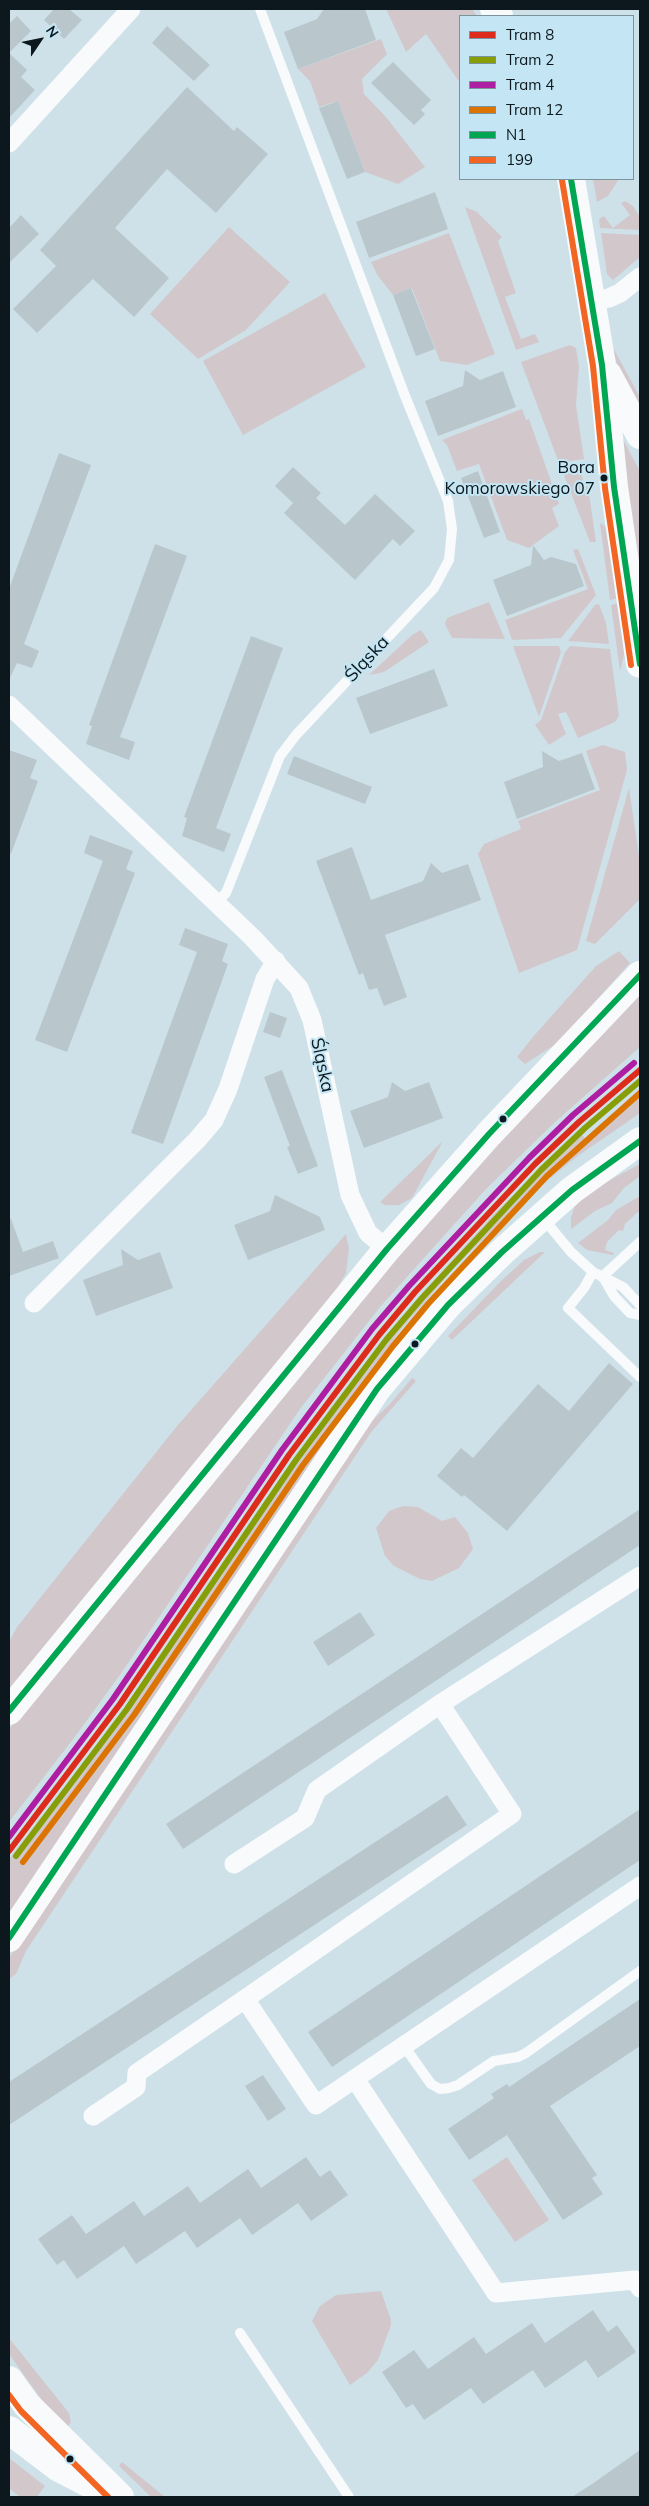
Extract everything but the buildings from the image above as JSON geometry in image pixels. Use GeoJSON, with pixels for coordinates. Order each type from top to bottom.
{"type":"FeatureCollection","features":[{"type":"Feature","properties":{"kind":"main road"},"geometry":{"type":"LineString","coordinates":[[571,180],[602,365],[614,488],[640,664]]}},
{"type":"Feature","properties":{"kind":"main road"},"geometry":{"type":"LineString","coordinates":[[602,365],[640,435]]}},
{"type":"Feature","properties":{"kind":"main road"},"geometry":{"type":"LineString","coordinates":[[9,1711],[387,1249],[489,1134],[640,974]]}},
{"type":"Feature","properties":{"kind":"main road"},"geometry":{"type":"LineString","coordinates":[[9,1938],[361,1410],[448,1305],[541,1216],[572,1190],[640,1141]]}},
{"type":"Feature","properties":{"kind":"main road"},"geometry":{"type":"LineString","coordinates":[[9,2380],[27,2405],[119,2497]]}},
{"type":"Feature","properties":{"kind":"main road"},"geometry":{"type":"LineString","coordinates":[[9,2430],[59,2468],[119,2497]]}},
{"type":"Feature","properties":{"kind":"street"},"geometry":{"type":"LineString","coordinates":[[9,143],[131,9]]}},
{"type":"Feature","properties":{"kind":"street"},"geometry":{"type":"LineString","coordinates":[[590,302],[609,298],[620,293],[639,279]]}},
{"type":"Feature","properties":{"kind":"street","name":"Śląska"},"geometry":{"type":"LineString","coordinates":[[9,705],[276,961],[299,988],[306,1001],[319,1050],[352,1202],[368,1233],[387,1249]]}},
{"type":"Feature","properties":{"kind":"street"},"geometry":{"type":"LineString","coordinates":[[34,1303],[197,1140],[214,1120],[228,1089],[265,979],[276,961]]}},
{"type":"Feature","properties":{"kind":"street"},"geometry":{"type":"LineString","coordinates":[[234,1864],[305,1818],[317,1790],[440,1704],[640,1576]]}},
{"type":"Feature","properties":{"kind":"street"},"geometry":{"type":"LineString","coordinates":[[93,2116],[136,2087],[137,2073],[512,1814],[440,1704]]}},
{"type":"Feature","properties":{"kind":"street"},"geometry":{"type":"LineString","coordinates":[[245,2000],[316,2105],[640,1886]]}},
{"type":"Feature","properties":{"kind":"street"},"geometry":{"type":"LineString","coordinates":[[355,2079],[496,2293],[635,2280],[640,2288]]}},
{"type":"Feature","properties":{"kind":"lane","name":"Śląska"},"geometry":{"type":"LineString","coordinates":[[216,904],[226,893],[280,756],[296,735],[434,588],[449,560],[452,529],[448,501],[405,396],[260,9]]}},
{"type":"Feature","properties":{"kind":"lane"},"geometry":{"type":"LineString","coordinates":[[541,1216],[570,1252],[598,1274],[623,1288],[640,1305]]}},
{"type":"Feature","properties":{"kind":"lane"},"geometry":{"type":"LineString","coordinates":[[640,1242],[598,1274],[568,1308],[640,1377]]}},
{"type":"Feature","properties":{"kind":"lane"},"geometry":{"type":"LineString","coordinates":[[598,1274],[614,1296],[630,1313],[640,1315]]}},
{"type":"Feature","properties":{"kind":"lane"},"geometry":{"type":"LineString","coordinates":[[404,2046],[431,2084],[440,2088],[449,2088],[458,2085],[494,2061],[518,2057],[526,2053],[640,1971]]}},
{"type":"Feature","properties":{"kind":"lane"},"geometry":{"type":"LineString","coordinates":[[240,2333],[349,2497]]}},
{"type":"Feature","properties":{"kind":"shaded area"},"geometry":{"type":"Polygon","coordinates":[[[386,9],[472,9],[476,15],[459,15],[459,82],[426,34],[406,52],[386,9]]]}},
{"type":"Feature","properties":{"kind":"shaded area"},"geometry":{"type":"Polygon","coordinates":[[[381,39],[387,54],[362,79],[364,94],[386,117],[425,167],[398,184],[365,172],[338,101],[319,107],[310,81],[298,69],[381,39]]]}},
{"type":"Feature","properties":{"kind":"shaded area"},"geometry":{"type":"Polygon","coordinates":[[[593,180],[618,180],[608,196],[597,202],[593,180]]]}},
{"type":"Feature","properties":{"kind":"shaded area"},"geometry":{"type":"Polygon","coordinates":[[[625,201],[633,206],[640,217],[640,230],[600,228],[599,219],[604,216],[613,228],[630,215],[621,203],[625,201]]]}},
{"type":"Feature","properties":{"kind":"shaded area"},"geometry":{"type":"Polygon","coordinates":[[[465,207],[477,212],[502,237],[498,241],[516,293],[505,297],[521,339],[535,334],[539,342],[516,350],[465,207]]]}},
{"type":"Feature","properties":{"kind":"shaded area"},"geometry":{"type":"Polygon","coordinates":[[[229,227],[290,282],[246,330],[198,359],[150,314],[229,227]]]}},
{"type":"Feature","properties":{"kind":"shaded area"},"geometry":{"type":"Polygon","coordinates":[[[449,233],[495,354],[467,365],[440,361],[412,288],[393,295],[378,276],[371,262],[449,233]]]}},
{"type":"Feature","properties":{"kind":"shaded area"},"geometry":{"type":"Polygon","coordinates":[[[601,233],[640,235],[640,257],[613,280],[607,274],[601,233]]]}},
{"type":"Feature","properties":{"kind":"shaded area"},"geometry":{"type":"Polygon","coordinates":[[[325,293],[366,367],[243,435],[203,361],[325,293]]]}},
{"type":"Feature","properties":{"kind":"shaded area"},"geometry":{"type":"Polygon","coordinates":[[[611,344],[640,397],[640,420],[623,383],[611,344]]]}},
{"type":"Feature","properties":{"kind":"shaded area"},"geometry":{"type":"Polygon","coordinates":[[[570,345],[576,348],[579,366],[576,405],[584,459],[559,463],[521,362],[570,345]]]}},
{"type":"Feature","properties":{"kind":"shaded area"},"geometry":{"type":"Polygon","coordinates":[[[522,409],[526,420],[529,419],[559,504],[552,508],[559,526],[529,548],[507,540],[479,464],[457,471],[447,445],[442,440],[522,409]]]}},
{"type":"Feature","properties":{"kind":"shaded area"},"geometry":{"type":"Polygon","coordinates":[[[622,438],[640,471],[640,575],[620,441],[622,438]]]}},
{"type":"Feature","properties":{"kind":"shaded area"},"geometry":{"type":"Polygon","coordinates":[[[580,465],[584,487],[588,486],[596,542],[590,542],[562,470],[580,465]]]}},
{"type":"Feature","properties":{"kind":"shaded area"},"geometry":{"type":"Polygon","coordinates":[[[600,523],[605,526],[619,598],[610,600],[600,523]]]}},
{"type":"Feature","properties":{"kind":"shaded area"},"geometry":{"type":"Polygon","coordinates":[[[578,549],[596,595],[561,638],[512,640],[505,620],[588,589],[573,550],[578,549]]]}},
{"type":"Feature","properties":{"kind":"shaded area"},"geometry":{"type":"Polygon","coordinates":[[[489,602],[505,639],[452,638],[445,624],[447,618],[489,602]]]}},
{"type":"Feature","properties":{"kind":"shaded area"},"geometry":{"type":"Polygon","coordinates":[[[620,603],[624,655],[620,671],[611,605],[620,603]]]}},
{"type":"Feature","properties":{"kind":"shaded area"},"geometry":{"type":"Polygon","coordinates":[[[599,604],[606,623],[609,644],[568,641],[595,605],[599,604]]]}},
{"type":"Feature","properties":{"kind":"shaded area"},"geometry":{"type":"Polygon","coordinates":[[[421,630],[429,642],[384,672],[369,675],[412,635],[421,630]]]}},
{"type":"Feature","properties":{"kind":"shaded area"},"geometry":{"type":"Polygon","coordinates":[[[513,646],[559,646],[561,652],[539,717],[513,646]]]}},
{"type":"Feature","properties":{"kind":"shaded area"},"geometry":{"type":"Polygon","coordinates":[[[570,646],[610,649],[619,716],[615,722],[578,738],[566,712],[558,714],[566,734],[549,745],[535,725],[541,720],[565,652],[570,646]]]}},
{"type":"Feature","properties":{"kind":"shaded area"},"geometry":{"type":"Polygon","coordinates":[[[603,745],[625,752],[627,770],[577,950],[519,973],[478,854],[484,844],[521,829],[518,821],[600,790],[586,751],[603,745]]]}},
{"type":"Feature","properties":{"kind":"shaded area"},"geometry":{"type":"Polygon","coordinates":[[[629,788],[640,863],[640,899],[595,944],[586,941],[629,788]]]}},
{"type":"Feature","properties":{"kind":"shaded area"},"geometry":{"type":"Polygon","coordinates":[[[619,951],[630,963],[559,1042],[525,1064],[517,1057],[596,966],[619,951]]]}},
{"type":"Feature","properties":{"kind":"shaded area"},"geometry":{"type":"Polygon","coordinates":[[[640,990],[640,1047],[554,1123],[486,1189],[380,1307],[300,1409],[122,1672],[9,1822],[9,1729],[436,1211],[640,990]]]}},
{"type":"Feature","properties":{"kind":"shaded area"},"geometry":{"type":"Polygon","coordinates":[[[640,1089],[640,1113],[575,1158],[519,1204],[455,1267],[398,1333],[9,1915],[9,1859],[119,1716],[333,1404],[424,1291],[494,1214],[578,1131],[585,1138],[640,1089]]]}},
{"type":"Feature","properties":{"kind":"shaded area"},"geometry":{"type":"Polygon","coordinates":[[[443,1141],[412,1198],[399,1205],[385,1205],[380,1202],[443,1141]]]}},
{"type":"Feature","properties":{"kind":"shaded area"},"geometry":{"type":"Polygon","coordinates":[[[640,1164],[640,1176],[624,1188],[612,1203],[595,1211],[571,1229],[571,1218],[575,1204],[597,1187],[640,1164]]]}},
{"type":"Feature","properties":{"kind":"shaded area"},"geometry":{"type":"Polygon","coordinates":[[[640,1196],[640,1212],[625,1224],[623,1231],[619,1230],[607,1242],[605,1250],[614,1253],[613,1255],[587,1250],[578,1243],[608,1220],[616,1210],[640,1196]]]}},
{"type":"Feature","properties":{"kind":"shaded area"},"geometry":{"type":"Polygon","coordinates":[[[346,1234],[349,1249],[346,1273],[332,1297],[9,1689],[9,1642],[17,1627],[177,1426],[346,1234]]]}},
{"type":"Feature","properties":{"kind":"shaded area"},"geometry":{"type":"Polygon","coordinates":[[[540,1252],[545,1252],[452,1340],[448,1336],[524,1260],[540,1252]]]}},
{"type":"Feature","properties":{"kind":"shaded area"},"geometry":{"type":"Polygon","coordinates":[[[412,1378],[416,1381],[372,1431],[26,1951],[16,1974],[9,1979],[9,1958],[364,1428],[389,1405],[412,1378]]]}},
{"type":"Feature","properties":{"kind":"shaded area"},"geometry":{"type":"Polygon","coordinates":[[[403,1506],[418,1507],[442,1521],[455,1517],[468,1533],[473,1549],[459,1568],[432,1581],[420,1579],[394,1566],[385,1556],[376,1528],[389,1511],[403,1506]]]}},
{"type":"Feature","properties":{"kind":"shaded area"},"geometry":{"type":"Polygon","coordinates":[[[507,2157],[549,2220],[515,2242],[472,2180],[507,2157]]]}},
{"type":"Feature","properties":{"kind":"shaded area"},"geometry":{"type":"Polygon","coordinates":[[[381,2291],[391,2325],[378,2360],[367,2373],[350,2385],[312,2321],[320,2306],[336,2295],[381,2291]]]}},
{"type":"Feature","properties":{"kind":"shaded area"},"geometry":{"type":"Polygon","coordinates":[[[9,2338],[69,2413],[71,2422],[68,2426],[44,2403],[9,2354],[9,2338]]]}},
{"type":"Feature","properties":{"kind":"shaded area"},"geometry":{"type":"Polygon","coordinates":[[[9,2458],[45,2486],[37,2497],[20,2497],[9,2488],[9,2458]]]}},
{"type":"Feature","properties":{"kind":"shaded area"},"geometry":{"type":"Polygon","coordinates":[[[122,2462],[165,2497],[151,2497],[119,2466],[122,2462]]]}},
{"type":"Feature","properties":{"kind":"tram line","name":"4"},"geometry":{"type":"LineString","coordinates":[[9,1837],[113,1699],[282,1450],[372,1329],[409,1286],[529,1158],[573,1115],[634,1063]]}},
{"type":"Feature","properties":{"kind":"tram line","name":"8"},"geometry":{"type":"LineString","coordinates":[[9,1851],[120,1704],[289,1455],[379,1335],[415,1292],[535,1164],[579,1122],[640,1070]]}},
{"type":"Feature","properties":{"kind":"tram line","name":"2"},"geometry":{"type":"LineString","coordinates":[[16,1856],[127,1709],[296,1460],[386,1340],[422,1298],[541,1170],[585,1128],[640,1081]]}},
{"type":"Feature","properties":{"kind":"tram line","name":"12"},"geometry":{"type":"LineString","coordinates":[[23,1862],[134,1715],[303,1465],[393,1346],[428,1304],[547,1176],[640,1093]]}},
{"type":"Feature","properties":{"kind":"transit line","name":"199"},"geometry":{"type":"LineString","coordinates":[[562,180],[593,366],[605,488],[631,665]]}},
{"type":"Feature","properties":{"kind":"transit line","name":"N1"},"geometry":{"type":"LineString","coordinates":[[571,180],[602,365],[614,487],[640,664]]}},
{"type":"Feature","properties":{"kind":"transit line","name":"N1"},"geometry":{"type":"LineString","coordinates":[[9,1711],[387,1249],[489,1134],[640,975]]}},
{"type":"Feature","properties":{"kind":"transit line","name":"N1"},"geometry":{"type":"LineString","coordinates":[[9,1938],[377,1389],[448,1305],[502,1252],[572,1190],[640,1141]]}},
{"type":"Feature","properties":{"kind":"transit line","name":"199"},"geometry":{"type":"LineString","coordinates":[[9,2395],[21,2411],[108,2497]]}},
{"type":"Feature","properties":{"kind":"place","name":"Bora Komorowskiego 07"},"geometry":{"type":"Point","coordinates":[604,478]}}]}
